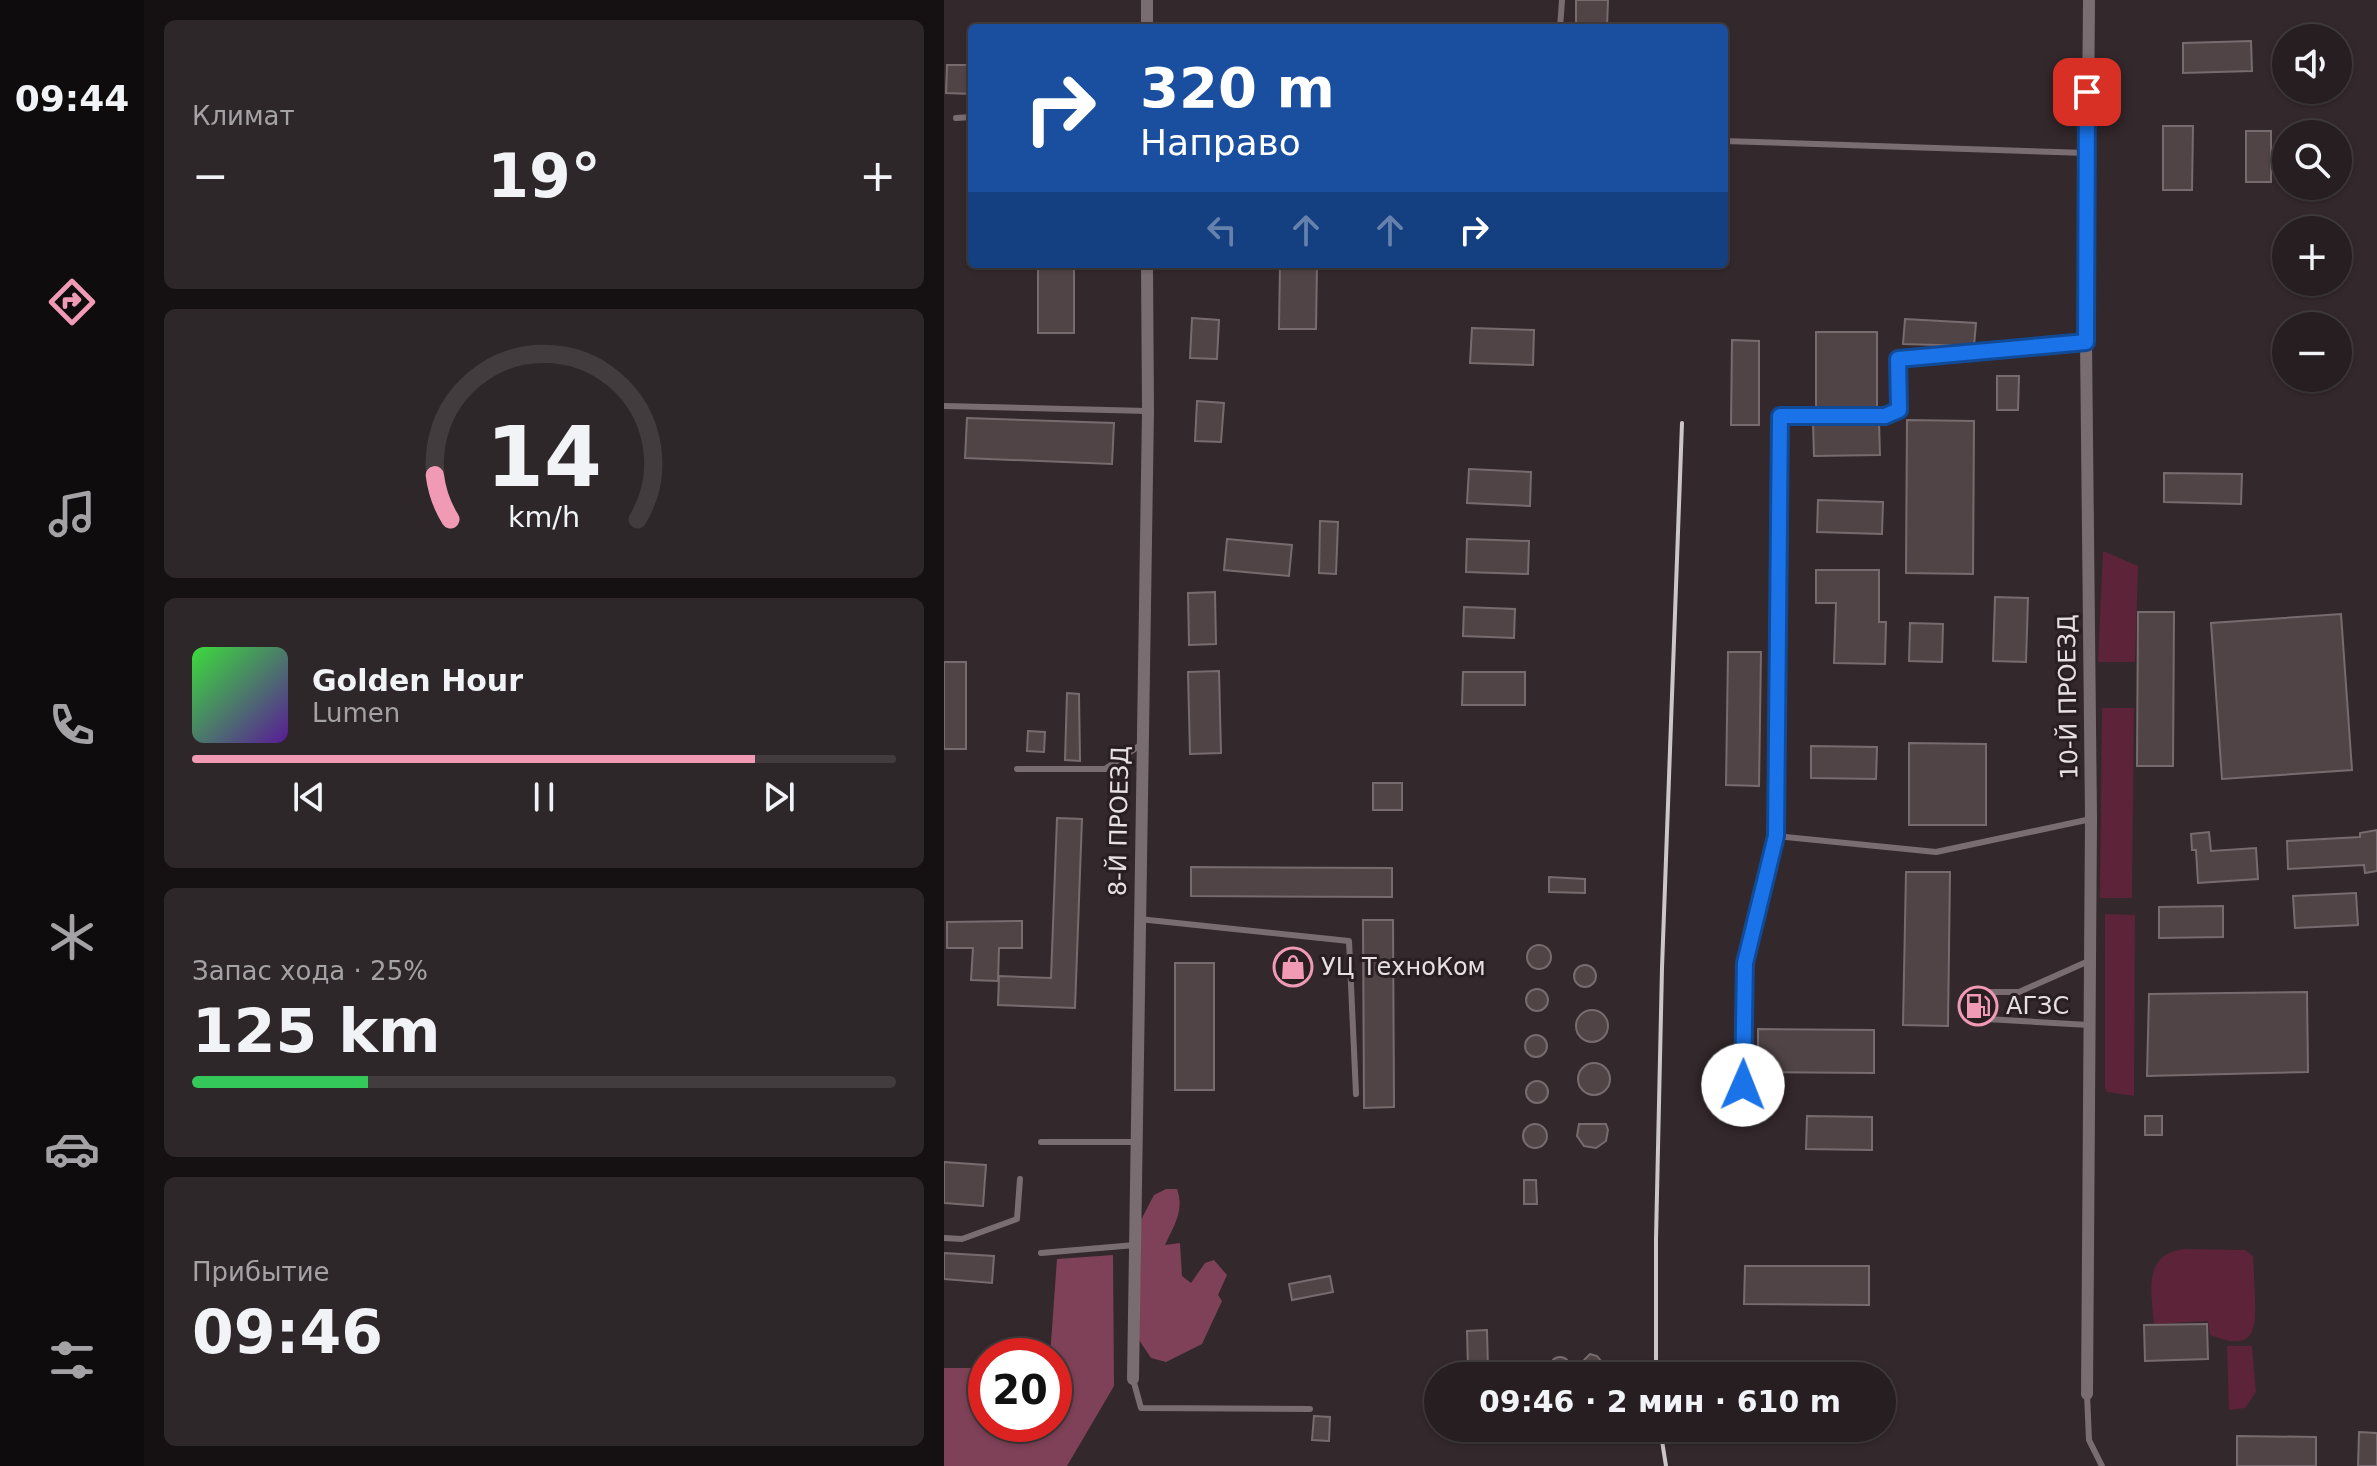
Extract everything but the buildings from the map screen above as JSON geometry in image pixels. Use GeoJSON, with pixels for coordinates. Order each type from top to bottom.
{"type":"FeatureCollection","features":[{"type":"Feature","properties":{"kind":"street"},"geometry":{"type":"LineString","coordinates":[[1147,0],[1147,24]]}},
{"type":"Feature","properties":{"kind":"street","name":"10-Й ПРОЕЗД"},"geometry":{"type":"LineString","coordinates":[[2087,1394],[2091,960],[2086,342],[2089,0]]}},
{"type":"Feature","properties":{"kind":"street","name":"8-Й ПРОЕЗД"},"geometry":{"type":"LineString","coordinates":[[1133,1379],[1148,411],[1147,268]]}},
{"type":"Feature","properties":{"kind":"lane"},"geometry":{"type":"LineString","coordinates":[[1560,24],[1562,0]]}},
{"type":"Feature","properties":{"kind":"lane"},"geometry":{"type":"LineString","coordinates":[[956,118],[968,117]]}},
{"type":"Feature","properties":{"kind":"lane"},"geometry":{"type":"LineString","coordinates":[[1728,141],[2086,153]]}},
{"type":"Feature","properties":{"kind":"lane"},"geometry":{"type":"LineString","coordinates":[[1743,1085],[1745,963],[1776,836],[1780,416],[1885,416],[1899,410],[1898,359],[2086,342]]}},
{"type":"Feature","properties":{"kind":"lane"},"geometry":{"type":"LineString","coordinates":[[944,406],[1148,411]]}},
{"type":"Feature","properties":{"kind":"lane"},"geometry":{"type":"LineString","coordinates":[[1017,769],[1105,769],[1142,744]]}},
{"type":"Feature","properties":{"kind":"lane"},"geometry":{"type":"LineString","coordinates":[[1776,836],[1936,852],[2091,819]]}},
{"type":"Feature","properties":{"kind":"lane"},"geometry":{"type":"LineString","coordinates":[[1139,919],[1349,941],[1356,1094]]}},
{"type":"Feature","properties":{"kind":"lane"},"geometry":{"type":"LineString","coordinates":[[2089,1025],[1986,1019],[1986,992],[2019,992],[2091,960]]}},
{"type":"Feature","properties":{"kind":"lane"},"geometry":{"type":"LineString","coordinates":[[1041,1142],[1136,1142]]}},
{"type":"Feature","properties":{"kind":"lane"},"geometry":{"type":"LineString","coordinates":[[944,1238],[962,1239],[1017,1219],[1020,1179]]}},
{"type":"Feature","properties":{"kind":"lane"},"geometry":{"type":"LineString","coordinates":[[1041,1253],[1135,1245]]}},
{"type":"Feature","properties":{"kind":"lane"},"geometry":{"type":"LineString","coordinates":[[1133,1379],[1141,1408],[1310,1409]]}},
{"type":"Feature","properties":{"kind":"lane"},"geometry":{"type":"LineString","coordinates":[[2087,1394],[2089,1440],[2102,1466]]}},
{"type":"Feature","properties":{"kind":"shaded area"},"geometry":{"type":"Polygon","coordinates":[[[2103,551],[2138,566],[2135,662],[2098,662],[2103,551]]]}},
{"type":"Feature","properties":{"kind":"shaded area"},"geometry":{"type":"Polygon","coordinates":[[[2102,708],[2134,708],[2132,898],[2100,898],[2102,708]]]}},
{"type":"Feature","properties":{"kind":"shaded area"},"geometry":{"type":"Polygon","coordinates":[[[2105,914],[2135,915],[2134,1096],[2107,1092],[2105,1087],[2105,914]]]}},
{"type":"Feature","properties":{"kind":"shaded area"},"geometry":{"type":"Polygon","coordinates":[[[1166,1189],[1177,1189],[1179,1197],[1177,1218],[1165,1245],[1180,1243],[1182,1276],[1191,1283],[1205,1263],[1214,1260],[1227,1275],[1218,1295],[1222,1301],[1202,1344],[1166,1362],[1151,1358],[1139,1340],[1141,1220],[1154,1195],[1166,1189]]]}},
{"type":"Feature","properties":{"kind":"shaded area"},"geometry":{"type":"Polygon","coordinates":[[[2184,1249],[2245,1250],[2253,1256],[2255,1319],[2250,1335],[2245,1339],[2225,1340],[2210,1335],[2208,1321],[2154,1324],[2151,1287],[2156,1266],[2171,1252],[2184,1249]]]}},
{"type":"Feature","properties":{"kind":"shaded area"},"geometry":{"type":"Polygon","coordinates":[[[1113,1255],[1114,1386],[1067,1466],[944,1466],[944,1368],[968,1368],[968,1442],[1072,1442],[1072,1338],[1051,1338],[1057,1259],[1113,1255]]]}},
{"type":"Feature","properties":{"kind":"shaded area"},"geometry":{"type":"Polygon","coordinates":[[[2227,1346],[2252,1346],[2256,1392],[2245,1408],[2229,1410],[2227,1346]]]}},
{"type":"Feature","properties":{"kind":"railway"},"geometry":{"type":"LineString","coordinates":[[1656,1362],[1662,968],[1682,423]]}},
{"type":"Feature","properties":{"kind":"railway"},"geometry":{"type":"LineString","coordinates":[[1662,1442],[1666,1466]]}},
{"type":"Feature","properties":{"kind":"place","name":"УЦ ТехноКом"},"geometry":{"type":"Point","coordinates":[1293,967]}},
{"type":"Feature","properties":{"kind":"place","name":"АГЗС"},"geometry":{"type":"Point","coordinates":[1978,1006]}},
{"type":"Feature","properties":{"kind":"route"},"geometry":{"type":"LineString","coordinates":[[1743,1085],[1745,963],[1776,836],[1780,416],[1885,416],[1899,410],[1898,359],[2086,342],[2087,92]]}}]}
